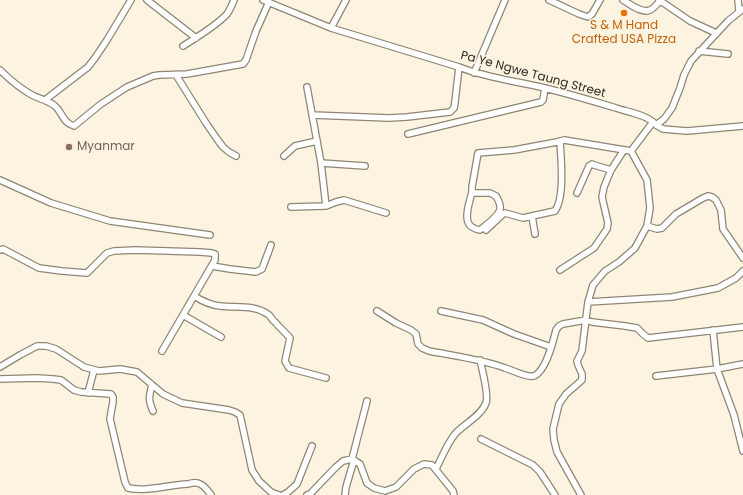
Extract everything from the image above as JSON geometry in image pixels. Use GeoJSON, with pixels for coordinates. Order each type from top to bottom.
{"type":"FeatureCollection","features":[{"type":"Feature","properties":{"kind":"street"},"geometry":{"type":"LineString","coordinates":[[45,100],[96,58],[131,0]]}},
{"type":"Feature","properties":{"kind":"street"},"geometry":{"type":"LineString","coordinates":[[147,0],[196,38]]}},
{"type":"Feature","properties":{"kind":"street"},"geometry":{"type":"LineString","coordinates":[[183,46],[222,19],[228,12],[234,0]]}},
{"type":"Feature","properties":{"kind":"street"},"geometry":{"type":"LineString","coordinates":[[331,28],[346,0]]}},
{"type":"Feature","properties":{"kind":"street"},"geometry":{"type":"LineString","coordinates":[[474,73],[505,0]]}},
{"type":"Feature","properties":{"kind":"street"},"geometry":{"type":"LineString","coordinates":[[549,0],[588,17],[592,14],[600,0]]}},
{"type":"Feature","properties":{"kind":"street"},"geometry":{"type":"LineString","coordinates":[[623,0],[640,10],[647,11],[652,10],[660,1],[690,21],[716,33]]}},
{"type":"Feature","properties":{"kind":"street"},"geometry":{"type":"LineString","coordinates":[[631,151],[655,123],[664,119],[672,108],[684,75],[691,61],[728,20],[741,10],[738,0]]}},
{"type":"Feature","properties":{"kind":"street"},"geometry":{"type":"LineString","coordinates":[[0,70],[26,91],[55,105],[66,122],[69,125],[74,126],[101,104],[127,87],[153,76],[187,74],[243,64],[246,60],[266,1]]}},
{"type":"Feature","properties":{"kind":"street","name":"Pa Ye Ngwe Taung Street"},"geometry":{"type":"LineString","coordinates":[[266,1],[331,28],[459,67],[474,73],[545,88],[642,116],[664,129],[687,131],[743,126]]}},
{"type":"Feature","properties":{"kind":"street"},"geometry":{"type":"LineString","coordinates":[[699,51],[728,54]]}},
{"type":"Feature","properties":{"kind":"street"},"geometry":{"type":"LineString","coordinates":[[312,115],[389,118],[450,112],[454,108],[459,67]]}},
{"type":"Feature","properties":{"kind":"street"},"geometry":{"type":"LineString","coordinates":[[176,75],[220,143],[229,152],[236,156]]}},
{"type":"Feature","properties":{"kind":"street"},"geometry":{"type":"LineString","coordinates":[[307,87],[321,163],[326,206]]}},
{"type":"Feature","properties":{"kind":"street"},"geometry":{"type":"LineString","coordinates":[[408,134],[541,102],[543,100],[545,88]]}},
{"type":"Feature","properties":{"kind":"street"},"geometry":{"type":"LineString","coordinates":[[472,192],[490,193],[496,196],[500,204],[498,214],[480,230],[469,225],[467,219],[478,153],[514,150],[564,140],[631,151]]}},
{"type":"Feature","properties":{"kind":"street"},"geometry":{"type":"LineString","coordinates":[[284,156],[295,146],[317,141]]}},
{"type":"Feature","properties":{"kind":"street"},"geometry":{"type":"LineString","coordinates":[[486,230],[505,213],[523,218],[555,211],[558,207],[561,181],[560,141]]}},
{"type":"Feature","properties":{"kind":"street"},"geometry":{"type":"LineString","coordinates":[[560,270],[594,248],[607,229],[608,222],[602,196],[611,170],[624,150]]}},
{"type":"Feature","properties":{"kind":"street"},"geometry":{"type":"LineString","coordinates":[[582,495],[557,452],[553,429],[560,404],[566,394],[582,380],[582,374],[577,362],[582,351],[588,302],[594,285],[605,271],[619,262],[635,248],[647,226],[650,208],[647,180],[631,151]]}},
{"type":"Feature","properties":{"kind":"street"},"geometry":{"type":"LineString","coordinates":[[321,163],[365,166]]}},
{"type":"Feature","properties":{"kind":"street"},"geometry":{"type":"LineString","coordinates":[[576,194],[589,166],[592,164],[611,170]]}},
{"type":"Feature","properties":{"kind":"street"},"geometry":{"type":"LineString","coordinates":[[0,180],[51,203],[110,221],[210,235]]}},
{"type":"Feature","properties":{"kind":"street"},"geometry":{"type":"LineString","coordinates":[[647,226],[657,229],[662,228],[676,214],[703,198],[708,196],[712,197],[716,200],[721,210],[723,229],[743,258]]}},
{"type":"Feature","properties":{"kind":"street"},"geometry":{"type":"LineString","coordinates":[[291,207],[326,206],[344,200],[386,213]]}},
{"type":"Feature","properties":{"kind":"street"},"geometry":{"type":"LineString","coordinates":[[532,216],[535,234]]}},
{"type":"Feature","properties":{"kind":"street"},"geometry":{"type":"LineString","coordinates":[[212,266],[256,272],[262,269],[271,245]]}},
{"type":"Feature","properties":{"kind":"street"},"geometry":{"type":"LineString","coordinates":[[0,250],[3,249],[39,268],[87,273],[107,253],[114,251],[135,250],[215,254],[215,260],[212,266],[162,351]]}},
{"type":"Feature","properties":{"kind":"street"},"geometry":{"type":"LineString","coordinates":[[588,302],[672,297],[718,288],[736,278],[743,271]]}},
{"type":"Feature","properties":{"kind":"street"},"geometry":{"type":"LineString","coordinates":[[194,296],[207,303],[220,306],[248,307],[258,309],[270,315],[290,338],[285,361],[289,368],[326,378]]}},
{"type":"Feature","properties":{"kind":"street"},"geometry":{"type":"LineString","coordinates":[[377,311],[396,323],[412,330],[416,334],[418,344],[422,348],[430,351],[480,360],[504,367],[528,377],[539,373],[543,367],[556,330],[563,324],[586,320],[638,328],[648,338],[743,327]]}},
{"type":"Feature","properties":{"kind":"street"},"geometry":{"type":"LineString","coordinates":[[441,311],[482,320],[514,334],[551,347]]}},
{"type":"Feature","properties":{"kind":"street"},"geometry":{"type":"LineString","coordinates":[[183,316],[221,337]]}},
{"type":"Feature","properties":{"kind":"street"},"geometry":{"type":"LineString","coordinates":[[713,330],[717,369],[734,415],[743,451]]}},
{"type":"Feature","properties":{"kind":"street"},"geometry":{"type":"LineString","coordinates":[[0,367],[37,346],[46,346],[56,349],[84,367],[94,370],[120,369],[136,372],[163,394],[182,403],[235,412],[240,416],[252,470],[259,481],[271,492],[279,495]]}},
{"type":"Feature","properties":{"kind":"street"},"geometry":{"type":"LineString","coordinates":[[436,469],[444,451],[455,434],[482,410],[486,403],[486,391],[480,360]]}},
{"type":"Feature","properties":{"kind":"street"},"geometry":{"type":"LineString","coordinates":[[656,376],[717,369],[743,364]]}},
{"type":"Feature","properties":{"kind":"street"},"geometry":{"type":"LineString","coordinates":[[88,392],[94,370]]}},
{"type":"Feature","properties":{"kind":"street"},"geometry":{"type":"LineString","coordinates":[[0,380],[37,378],[61,380],[74,390],[81,392],[111,394],[113,396],[113,402],[110,419],[128,488],[154,488],[195,483],[206,488],[212,495]]}},
{"type":"Feature","properties":{"kind":"street"},"geometry":{"type":"LineString","coordinates":[[152,385],[149,402],[153,411]]}},
{"type":"Feature","properties":{"kind":"street"},"geometry":{"type":"LineString","coordinates":[[345,495],[368,401]]}},
{"type":"Feature","properties":{"kind":"street"},"geometry":{"type":"LineString","coordinates":[[481,439],[533,465],[540,472],[555,495]]}},
{"type":"Feature","properties":{"kind":"street"},"geometry":{"type":"LineString","coordinates":[[282,495],[297,484],[312,446]]}},
{"type":"Feature","properties":{"kind":"street"},"geometry":{"type":"LineString","coordinates":[[307,495],[310,494],[343,461],[353,460],[360,464],[368,483],[374,488],[386,491],[396,487],[414,469],[424,464],[432,465],[453,490],[454,495]]}},
{"type":"Feature","properties":{"kind":"place","name":"S & M Hand Crafted USA Pizza"},"geometry":{"type":"Point","coordinates":[624,13]}},
{"type":"Feature","properties":{"kind":"place","name":"Myanmar"},"geometry":{"type":"Point","coordinates":[69,147]}}]}
